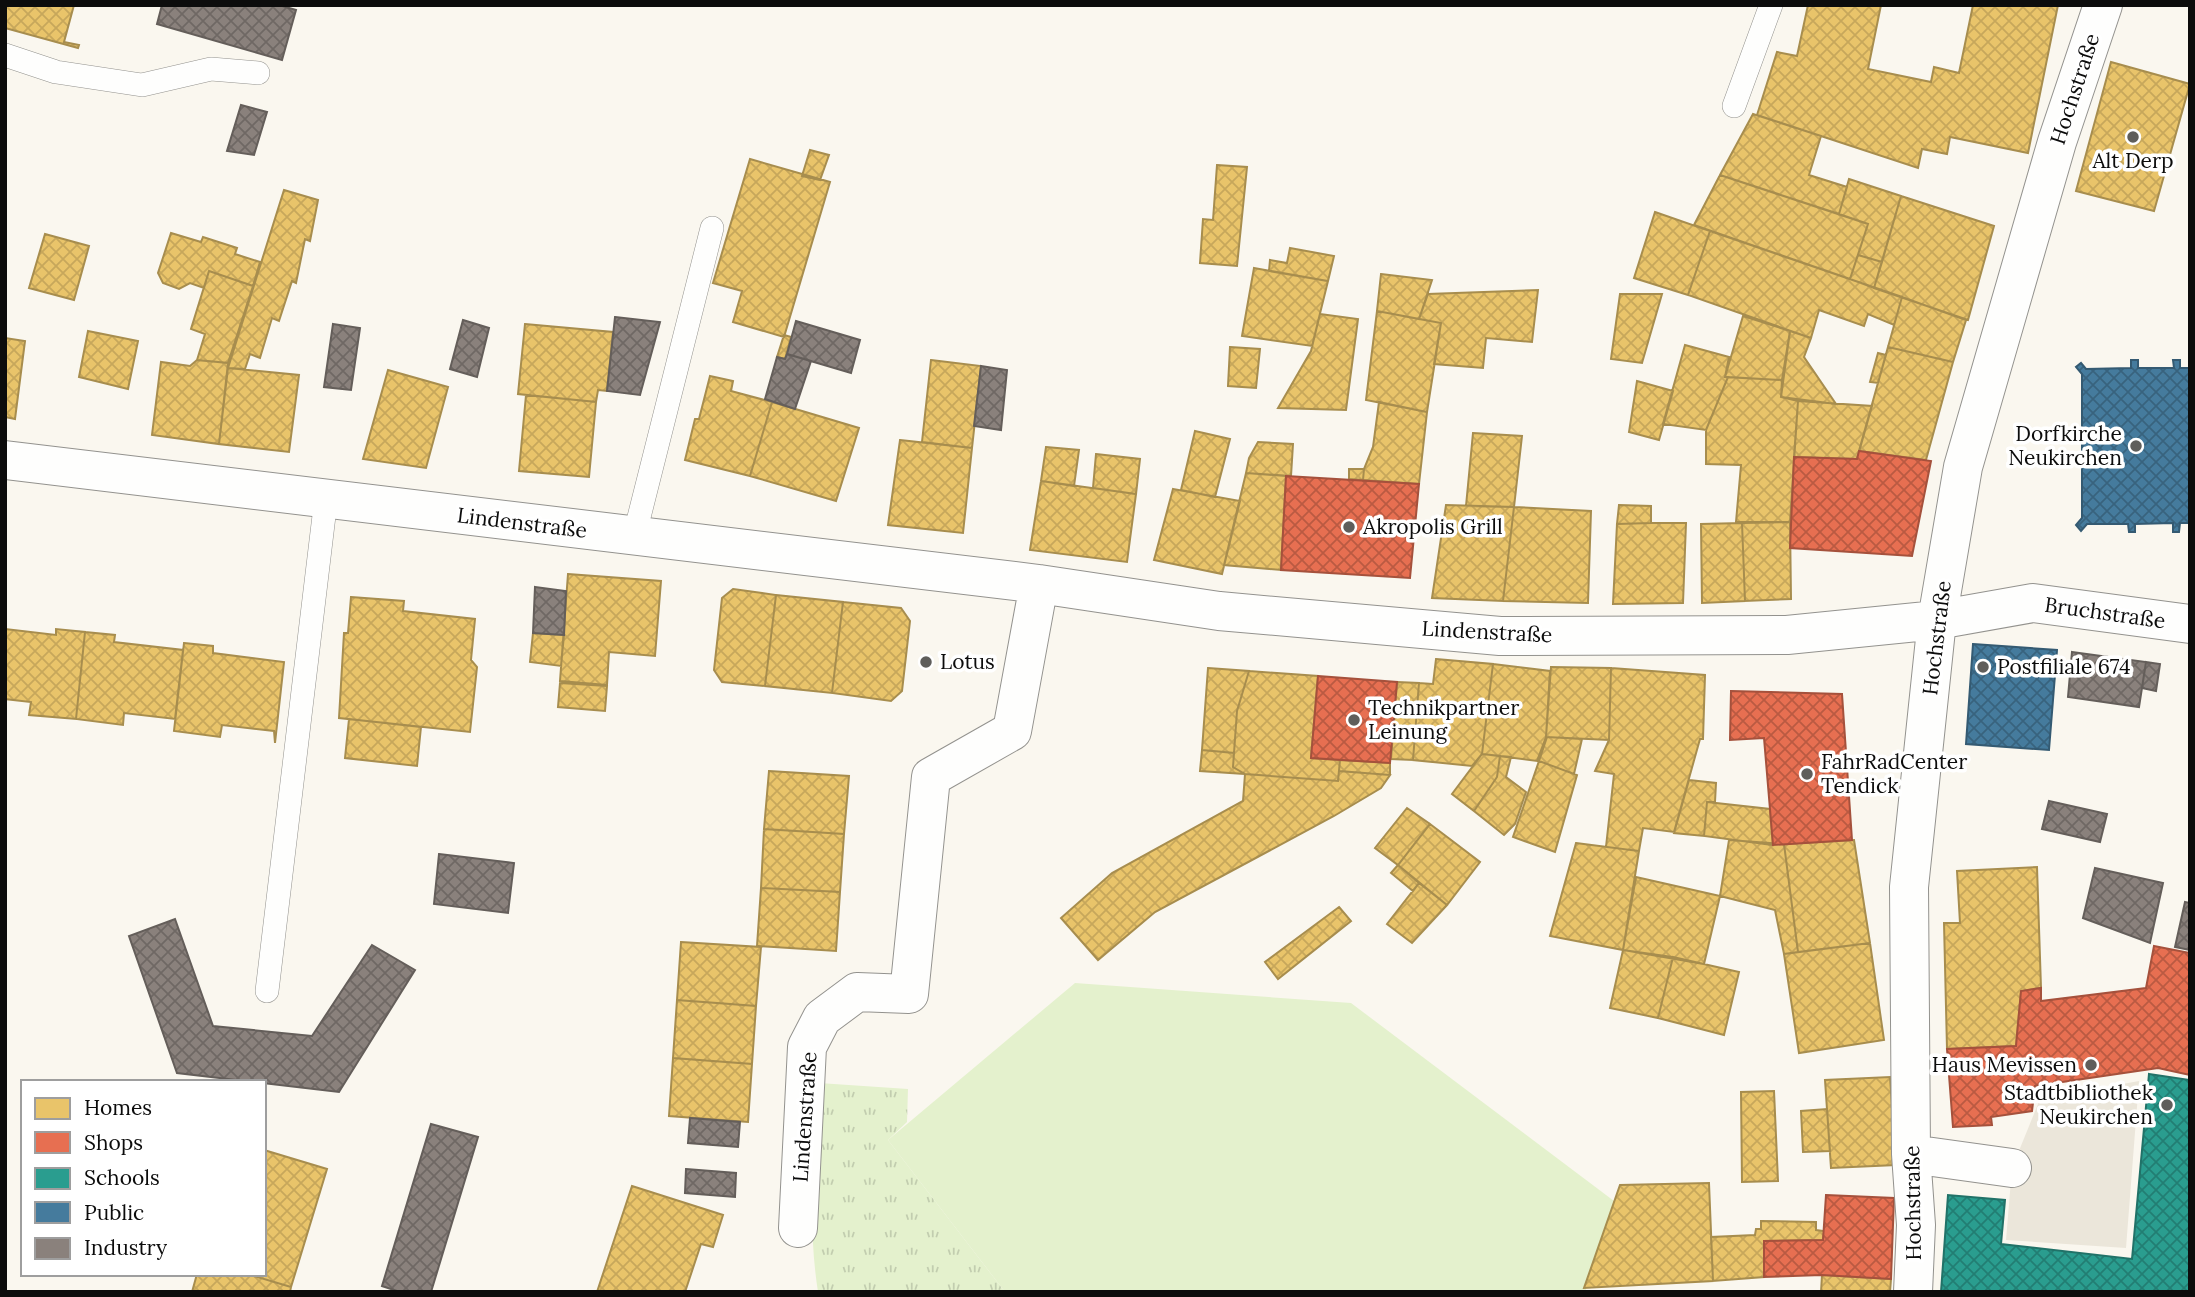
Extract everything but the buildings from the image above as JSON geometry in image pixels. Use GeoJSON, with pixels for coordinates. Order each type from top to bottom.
{"type":"FeatureCollection","features":[{"type":"Feature","properties":{"kind":"street","name":"Hochstraße"},"geometry":{"type":"LineString","coordinates":[[1913,1292],[1916,1225],[1911,1154],[1909,887],[1937,620],[1963,467],[2057,142],[2103,5]]}},
{"type":"Feature","properties":{"kind":"street","name":"Lindenstraße"},"geometry":{"type":"LineString","coordinates":[[5,460],[1039,584],[1219,611],[1500,636],[1787,635],[1937,620]]}},
{"type":"Feature","properties":{"kind":"street","name":"Lindenstraße"},"geometry":{"type":"LineString","coordinates":[[798,1228],[807,1047],[822,1018],[857,992],[909,994],[931,777],[1012,731],[1039,584]]}},
{"type":"Feature","properties":{"kind":"street","name":"Bruchstraße"},"geometry":{"type":"LineString","coordinates":[[1937,620],[2033,603],[2190,624]]}},
{"type":"Feature","properties":{"kind":"street"},"geometry":{"type":"LineString","coordinates":[[1911,1154],[2012,1168]]}},
{"type":"Feature","properties":{"kind":"lane"},"geometry":{"type":"LineString","coordinates":[[1734,106],[1771,5]]}},
{"type":"Feature","properties":{"kind":"lane"},"geometry":{"type":"LineString","coordinates":[[5,55],[56,72],[142,85],[211,69],[258,73]]}},
{"type":"Feature","properties":{"kind":"lane"},"geometry":{"type":"LineString","coordinates":[[634,537],[712,228]]}},
{"type":"Feature","properties":{"kind":"lane"},"geometry":{"type":"LineString","coordinates":[[267,991],[326,499]]}},
{"type":"Feature","properties":{"kind":"green space"},"geometry":{"type":"Polygon","coordinates":[[[1075,983],[1351,1003],[1618,1204],[1585,1292],[1005,1292],[888,1140],[1075,983]]]}},
{"type":"Feature","properties":{"kind":"green space"},"geometry":{"type":"Polygon","coordinates":[[[819,1083],[908,1089],[907,1122],[888,1140],[1005,1292],[818,1292],[812,1214],[819,1083]]]}},
{"type":"Feature","properties":{"kind":"shaded area"},"geometry":{"type":"Polygon","coordinates":[[[2139,1081],[2126,1248],[2006,1240],[2012,1168],[2040,1099],[2139,1081]]]}},
{"type":"Feature","properties":{"kind":"place","name":"Alt Derp"},"geometry":{"type":"Point","coordinates":[2133,137]}},
{"type":"Feature","properties":{"kind":"place","name":"Dorfkirche Neukirchen"},"geometry":{"type":"Point","coordinates":[2136,446]}},
{"type":"Feature","properties":{"kind":"place","name":"Akropolis Grill"},"geometry":{"type":"Point","coordinates":[1349,527]}},
{"type":"Feature","properties":{"kind":"place","name":"Lotus"},"geometry":{"type":"Point","coordinates":[926,662]}},
{"type":"Feature","properties":{"kind":"place","name":"Postfiliale 674"},"geometry":{"type":"Point","coordinates":[1983,667]}},
{"type":"Feature","properties":{"kind":"place","name":"Technikpartner Leinung"},"geometry":{"type":"Point","coordinates":[1354,720]}},
{"type":"Feature","properties":{"kind":"place","name":"FahrRadCenter Tendick"},"geometry":{"type":"Point","coordinates":[1807,774]}},
{"type":"Feature","properties":{"kind":"place","name":"Haus Mevissen"},"geometry":{"type":"Point","coordinates":[2091,1065]}},
{"type":"Feature","properties":{"kind":"place","name":"Stadtbibliothek Neukirchen"},"geometry":{"type":"Point","coordinates":[2167,1105]}}]}
